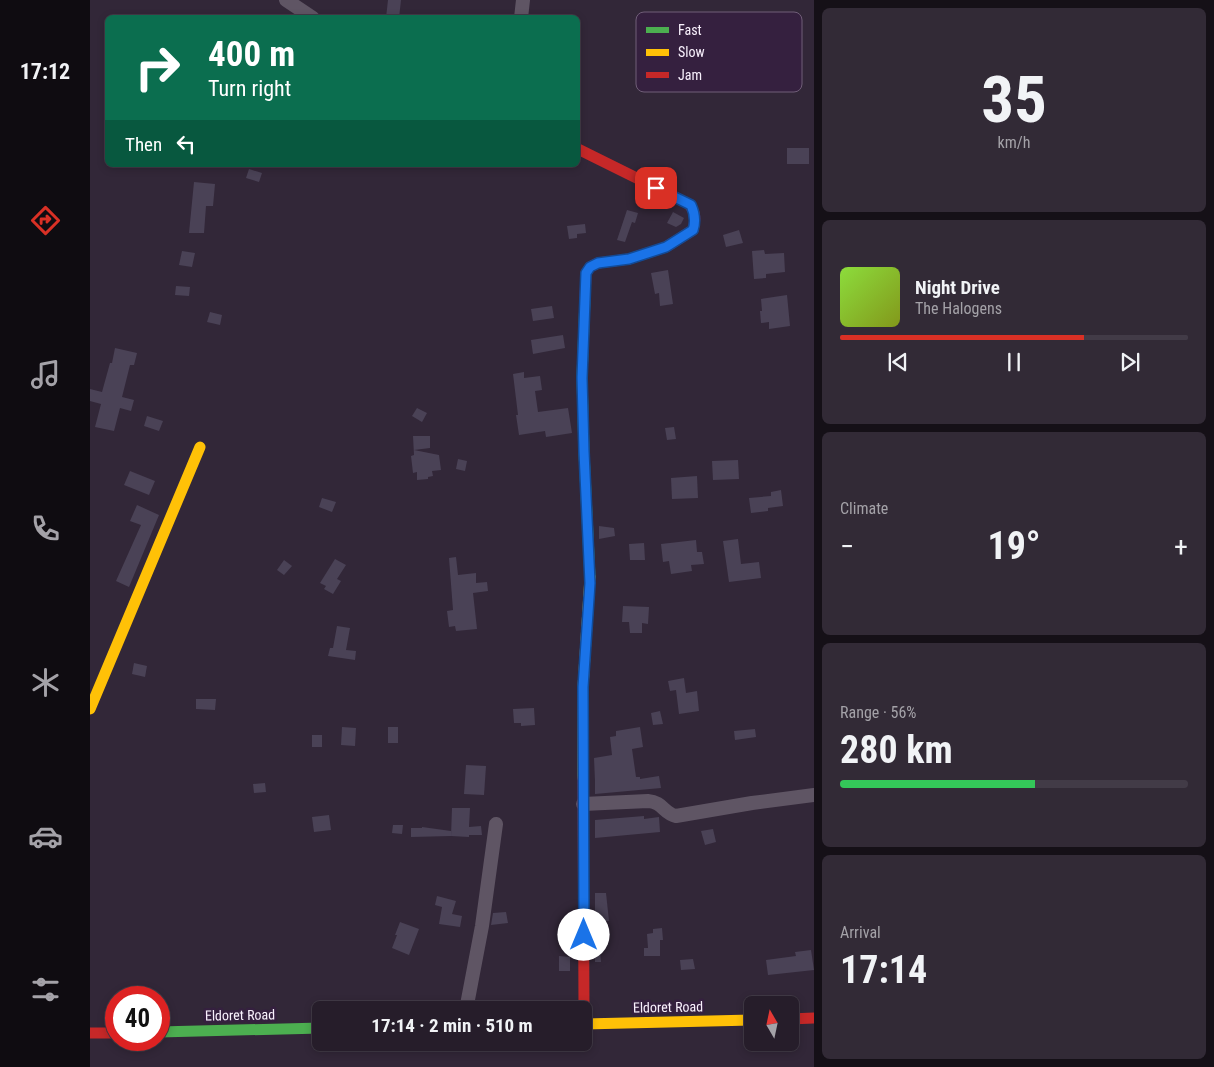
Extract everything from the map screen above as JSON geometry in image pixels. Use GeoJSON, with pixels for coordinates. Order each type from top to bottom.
{"type":"FeatureCollection","features":[{"type":"Feature","properties":{"kind":"main road"},"geometry":{"type":"LineString","coordinates":[[580,150],[691,205],[695,222],[693,230],[666,247],[629,259],[598,263],[590,267],[586,273],[582,378],[590,583],[583,687],[584,1001]]}},
{"type":"Feature","properties":{"kind":"main road"},"geometry":{"type":"LineString","coordinates":[[90,709],[200,447]]}},
{"type":"Feature","properties":{"kind":"main road"},"geometry":{"type":"LineString","coordinates":[[799,1019],[814,1018]]}},
{"type":"Feature","properties":{"kind":"main road","name":"Eldoret Road"},"geometry":{"type":"LineString","coordinates":[[592,1024],[744,1020]]}},
{"type":"Feature","properties":{"kind":"main road","name":"Eldoret Road"},"geometry":{"type":"LineString","coordinates":[[170,1032],[312,1028]]}},
{"type":"Feature","properties":{"kind":"main road"},"geometry":{"type":"LineString","coordinates":[[90,1033],[105,1033]]}},
{"type":"Feature","properties":{"kind":"street"},"geometry":{"type":"LineString","coordinates":[[286,0],[308,15]]}},
{"type":"Feature","properties":{"kind":"street"},"geometry":{"type":"LineString","coordinates":[[521,15],[523,0]]}},
{"type":"Feature","properties":{"kind":"street"},"geometry":{"type":"LineString","coordinates":[[583,804],[648,801],[661,805],[671,815],[676,816],[814,795]]}},
{"type":"Feature","properties":{"kind":"street"},"geometry":{"type":"LineString","coordinates":[[468,1001],[482,926],[496,824]]}},
{"type":"Feature","properties":{"kind":"building"},"geometry":{"type":"Polygon","coordinates":[[[388,0],[401,0],[399,15],[386,15],[388,0]]]}},
{"type":"Feature","properties":{"kind":"building"},"geometry":{"type":"Polygon","coordinates":[[[787,148],[809,148],[809,164],[787,164],[787,148]]]}},
{"type":"Feature","properties":{"kind":"building"},"geometry":{"type":"Polygon","coordinates":[[[249,169],[262,173],[259,182],[246,178],[249,169]]]}},
{"type":"Feature","properties":{"kind":"building"},"geometry":{"type":"Polygon","coordinates":[[[194,182],[215,184],[213,206],[206,206],[204,233],[189,233],[194,182]]]}},
{"type":"Feature","properties":{"kind":"building"},"geometry":{"type":"Polygon","coordinates":[[[627,210],[638,213],[635,223],[632,222],[625,242],[617,240],[627,210]]]}},
{"type":"Feature","properties":{"kind":"building"},"geometry":{"type":"Polygon","coordinates":[[[673,212],[684,218],[681,224],[676,227],[667,223],[673,212]]]}},
{"type":"Feature","properties":{"kind":"building"},"geometry":{"type":"Polygon","coordinates":[[[585,224],[586,233],[577,234],[577,238],[569,239],[567,226],[585,224]]]}},
{"type":"Feature","properties":{"kind":"building"},"geometry":{"type":"Polygon","coordinates":[[[739,230],[743,243],[726,247],[723,235],[739,230]]]}},
{"type":"Feature","properties":{"kind":"building"},"geometry":{"type":"Polygon","coordinates":[[[764,250],[765,254],[784,253],[785,272],[766,274],[766,278],[754,279],[752,251],[764,250]]]}},
{"type":"Feature","properties":{"kind":"building"},"geometry":{"type":"Polygon","coordinates":[[[182,251],[195,253],[192,267],[179,265],[182,251]]]}},
{"type":"Feature","properties":{"kind":"building"},"geometry":{"type":"Polygon","coordinates":[[[668,270],[673,304],[660,306],[659,293],[655,294],[651,273],[668,270]]]}},
{"type":"Feature","properties":{"kind":"building"},"geometry":{"type":"Polygon","coordinates":[[[176,286],[190,287],[189,296],[175,295],[176,286]]]}},
{"type":"Feature","properties":{"kind":"building"},"geometry":{"type":"Polygon","coordinates":[[[787,295],[790,326],[769,329],[769,322],[761,323],[761,299],[787,295]]]}},
{"type":"Feature","properties":{"kind":"building"},"geometry":{"type":"Polygon","coordinates":[[[552,306],[554,318],[533,321],[531,309],[552,306]]]}},
{"type":"Feature","properties":{"kind":"building"},"geometry":{"type":"Polygon","coordinates":[[[210,312],[222,315],[220,325],[207,322],[210,312]]]}},
{"type":"Feature","properties":{"kind":"building"},"geometry":{"type":"Polygon","coordinates":[[[563,335],[565,348],[533,354],[531,340],[563,335]]]}},
{"type":"Feature","properties":{"kind":"building"},"geometry":{"type":"Polygon","coordinates":[[[115,348],[137,353],[134,365],[130,365],[122,397],[134,400],[131,411],[120,408],[114,431],[95,427],[101,404],[90,401],[90,389],[102,392],[115,348]]]}},
{"type":"Feature","properties":{"kind":"building"},"geometry":{"type":"Polygon","coordinates":[[[524,372],[524,378],[540,376],[542,390],[535,391],[538,412],[568,408],[572,433],[546,437],[545,431],[519,435],[513,374],[524,372]]]}},
{"type":"Feature","properties":{"kind":"building"},"geometry":{"type":"Polygon","coordinates":[[[417,408],[427,413],[422,422],[412,416],[417,408]]]}},
{"type":"Feature","properties":{"kind":"building"},"geometry":{"type":"Polygon","coordinates":[[[147,416],[163,421],[159,431],[144,426],[147,416]]]}},
{"type":"Feature","properties":{"kind":"building"},"geometry":{"type":"Polygon","coordinates":[[[674,427],[676,439],[667,440],[665,428],[674,427]]]}},
{"type":"Feature","properties":{"kind":"building"},"geometry":{"type":"Polygon","coordinates":[[[413,436],[430,436],[430,448],[414,450],[439,455],[441,470],[432,471],[433,476],[428,477],[428,479],[417,480],[417,472],[413,473],[411,456],[414,455],[413,436]]]}},
{"type":"Feature","properties":{"kind":"building"},"geometry":{"type":"Polygon","coordinates":[[[458,459],[467,461],[465,471],[456,469],[458,459]]]}},
{"type":"Feature","properties":{"kind":"building"},"geometry":{"type":"Polygon","coordinates":[[[738,460],[739,479],[713,480],[712,461],[738,460]]]}},
{"type":"Feature","properties":{"kind":"building"},"geometry":{"type":"Polygon","coordinates":[[[130,471],[155,481],[149,495],[124,485],[130,471]]]}},
{"type":"Feature","properties":{"kind":"building"},"geometry":{"type":"Polygon","coordinates":[[[697,476],[698,498],[672,499],[671,478],[697,476]]]}},
{"type":"Feature","properties":{"kind":"building"},"geometry":{"type":"Polygon","coordinates":[[[781,490],[783,506],[768,508],[768,511],[751,513],[749,498],[771,496],[771,492],[781,490]]]}},
{"type":"Feature","properties":{"kind":"building"},"geometry":{"type":"Polygon","coordinates":[[[322,498],[336,502],[332,512],[319,507],[322,498]]]}},
{"type":"Feature","properties":{"kind":"building"},"geometry":{"type":"Polygon","coordinates":[[[137,505],[159,515],[129,587],[116,581],[141,525],[130,521],[137,505]]]}},
{"type":"Feature","properties":{"kind":"building"},"geometry":{"type":"Polygon","coordinates":[[[599,526],[614,528],[615,536],[599,539],[599,526]]]}},
{"type":"Feature","properties":{"kind":"building"},"geometry":{"type":"Polygon","coordinates":[[[738,539],[741,564],[759,562],[761,578],[729,582],[723,541],[738,539]]]}},
{"type":"Feature","properties":{"kind":"building"},"geometry":{"type":"Polygon","coordinates":[[[696,540],[697,552],[702,552],[704,564],[691,565],[692,571],[671,574],[669,561],[663,562],[661,544],[696,540]]]}},
{"type":"Feature","properties":{"kind":"building"},"geometry":{"type":"Polygon","coordinates":[[[644,543],[645,560],[630,560],[629,544],[644,543]]]}},
{"type":"Feature","properties":{"kind":"building"},"geometry":{"type":"Polygon","coordinates":[[[456,557],[458,575],[476,573],[476,583],[487,582],[488,591],[473,593],[477,629],[456,631],[455,626],[449,627],[447,611],[453,610],[449,558],[456,557]]]}},
{"type":"Feature","properties":{"kind":"building"},"geometry":{"type":"Polygon","coordinates":[[[335,559],[346,565],[337,579],[341,581],[333,594],[324,589],[326,586],[320,583],[335,559]]]}},
{"type":"Feature","properties":{"kind":"building"},"geometry":{"type":"Polygon","coordinates":[[[284,560],[292,566],[284,575],[277,570],[284,560]]]}},
{"type":"Feature","properties":{"kind":"building"},"geometry":{"type":"Polygon","coordinates":[[[623,606],[649,607],[648,624],[642,623],[642,633],[630,633],[629,622],[622,622],[623,606]]]}},
{"type":"Feature","properties":{"kind":"building"},"geometry":{"type":"Polygon","coordinates":[[[337,626],[350,628],[346,650],[356,651],[355,660],[328,656],[330,648],[333,648],[337,626]]]}},
{"type":"Feature","properties":{"kind":"building"},"geometry":{"type":"Polygon","coordinates":[[[134,663],[147,666],[145,677],[132,674],[134,663]]]}},
{"type":"Feature","properties":{"kind":"building"},"geometry":{"type":"Polygon","coordinates":[[[684,678],[686,693],[697,691],[699,711],[679,714],[676,690],[670,691],[668,681],[684,678]]]}},
{"type":"Feature","properties":{"kind":"building"},"geometry":{"type":"Polygon","coordinates":[[[196,699],[216,699],[215,710],[196,709],[196,699]]]}},
{"type":"Feature","properties":{"kind":"building"},"geometry":{"type":"Polygon","coordinates":[[[534,708],[535,725],[521,726],[521,723],[514,723],[513,709],[534,708]]]}},
{"type":"Feature","properties":{"kind":"building"},"geometry":{"type":"Polygon","coordinates":[[[660,711],[663,724],[653,725],[651,713],[660,711]]]}},
{"type":"Feature","properties":{"kind":"building"},"geometry":{"type":"Polygon","coordinates":[[[342,727],[356,728],[355,746],[341,745],[342,727]]]}},
{"type":"Feature","properties":{"kind":"building"},"geometry":{"type":"Polygon","coordinates":[[[388,727],[398,727],[398,743],[388,743],[388,727]]]}},
{"type":"Feature","properties":{"kind":"building"},"geometry":{"type":"Polygon","coordinates":[[[640,727],[643,747],[632,749],[636,777],[640,777],[640,779],[659,776],[661,788],[595,794],[594,758],[612,755],[610,737],[616,736],[616,731],[640,727]]]}},
{"type":"Feature","properties":{"kind":"building"},"geometry":{"type":"Polygon","coordinates":[[[755,729],[756,737],[735,740],[734,731],[755,729]]]}},
{"type":"Feature","properties":{"kind":"building"},"geometry":{"type":"Polygon","coordinates":[[[312,735],[322,735],[322,747],[312,747],[312,735]]]}},
{"type":"Feature","properties":{"kind":"building"},"geometry":{"type":"Polygon","coordinates":[[[466,765],[486,766],[484,795],[464,794],[466,765]]]}},
{"type":"Feature","properties":{"kind":"building"},"geometry":{"type":"Polygon","coordinates":[[[265,783],[266,792],[254,793],[253,784],[265,783]]]}},
{"type":"Feature","properties":{"kind":"building"},"geometry":{"type":"Polygon","coordinates":[[[452,808],[470,808],[469,827],[481,826],[482,835],[469,835],[469,837],[451,836],[452,808]]]}},
{"type":"Feature","properties":{"kind":"building"},"geometry":{"type":"Polygon","coordinates":[[[329,815],[331,830],[314,832],[312,817],[329,815]]]}},
{"type":"Feature","properties":{"kind":"building"},"geometry":{"type":"Polygon","coordinates":[[[644,816],[644,819],[659,817],[660,832],[595,838],[595,820],[644,816]]]}},
{"type":"Feature","properties":{"kind":"building"},"geometry":{"type":"Polygon","coordinates":[[[393,825],[403,825],[402,834],[392,833],[393,825]]]}},
{"type":"Feature","properties":{"kind":"building"},"geometry":{"type":"Polygon","coordinates":[[[422,827],[451,831],[451,836],[411,837],[411,828],[422,827]]]}},
{"type":"Feature","properties":{"kind":"building"},"geometry":{"type":"Polygon","coordinates":[[[713,829],[716,842],[705,845],[701,831],[713,829]]]}},
{"type":"Feature","properties":{"kind":"building"},"geometry":{"type":"Polygon","coordinates":[[[595,893],[606,893],[609,921],[595,922],[595,893]]]}},
{"type":"Feature","properties":{"kind":"building"},"geometry":{"type":"Polygon","coordinates":[[[437,896],[456,901],[452,914],[462,916],[460,927],[439,924],[442,907],[435,905],[437,896]]]}},
{"type":"Feature","properties":{"kind":"building"},"geometry":{"type":"Polygon","coordinates":[[[506,912],[508,923],[491,925],[493,913],[506,912]]]}},
{"type":"Feature","properties":{"kind":"building"},"geometry":{"type":"Polygon","coordinates":[[[400,922],[419,929],[409,955],[392,948],[400,922]]]}},
{"type":"Feature","properties":{"kind":"building"},"geometry":{"type":"Polygon","coordinates":[[[662,928],[663,940],[660,940],[660,956],[644,956],[644,948],[648,948],[647,934],[653,933],[653,929],[662,928]]]}},
{"type":"Feature","properties":{"kind":"building"},"geometry":{"type":"Polygon","coordinates":[[[811,950],[814,970],[768,975],[766,960],[796,956],[795,952],[811,950]]]}},
{"type":"Feature","properties":{"kind":"building"},"geometry":{"type":"Polygon","coordinates":[[[595,951],[600,951],[601,962],[595,962],[595,951]]]}},
{"type":"Feature","properties":{"kind":"building"},"geometry":{"type":"Polygon","coordinates":[[[559,956],[570,957],[570,971],[559,971],[559,956]]]}},
{"type":"Feature","properties":{"kind":"building"},"geometry":{"type":"Polygon","coordinates":[[[693,959],[695,969],[681,970],[680,960],[693,959]]]}},
{"type":"Feature","properties":{"kind":"traffic: fast"},"geometry":{"type":"LineString","coordinates":[[585,299],[582,377],[590,577]]}},
{"type":"Feature","properties":{"kind":"traffic: fast"},"geometry":{"type":"LineString","coordinates":[[170,1032],[312,1028]]}},
{"type":"Feature","properties":{"kind":"traffic: slow"},"geometry":{"type":"LineString","coordinates":[[90,709],[200,447]]}},
{"type":"Feature","properties":{"kind":"traffic: slow"},"geometry":{"type":"LineString","coordinates":[[583,778],[583,687],[590,577]]}},
{"type":"Feature","properties":{"kind":"traffic: slow"},"geometry":{"type":"LineString","coordinates":[[592,1024],[744,1020]]}},
{"type":"Feature","properties":{"kind":"traffic: jam"},"geometry":{"type":"LineString","coordinates":[[580,150],[687,203],[694,212],[695,218],[693,230],[666,247],[629,259],[598,263],[590,267],[586,273],[585,299]]}},
{"type":"Feature","properties":{"kind":"traffic: jam"},"geometry":{"type":"LineString","coordinates":[[583,778],[584,1001]]}},
{"type":"Feature","properties":{"kind":"traffic: jam"},"geometry":{"type":"LineString","coordinates":[[799,1019],[814,1018]]}},
{"type":"Feature","properties":{"kind":"traffic: jam"},"geometry":{"type":"LineString","coordinates":[[90,1033],[105,1033]]}},
{"type":"Feature","properties":{"kind":"route"},"geometry":{"type":"LineString","coordinates":[[584,935],[583,687],[590,583],[582,378],[586,273],[590,267],[598,263],[629,259],[666,247],[693,230],[695,216],[691,205],[656,188]]}}]}
